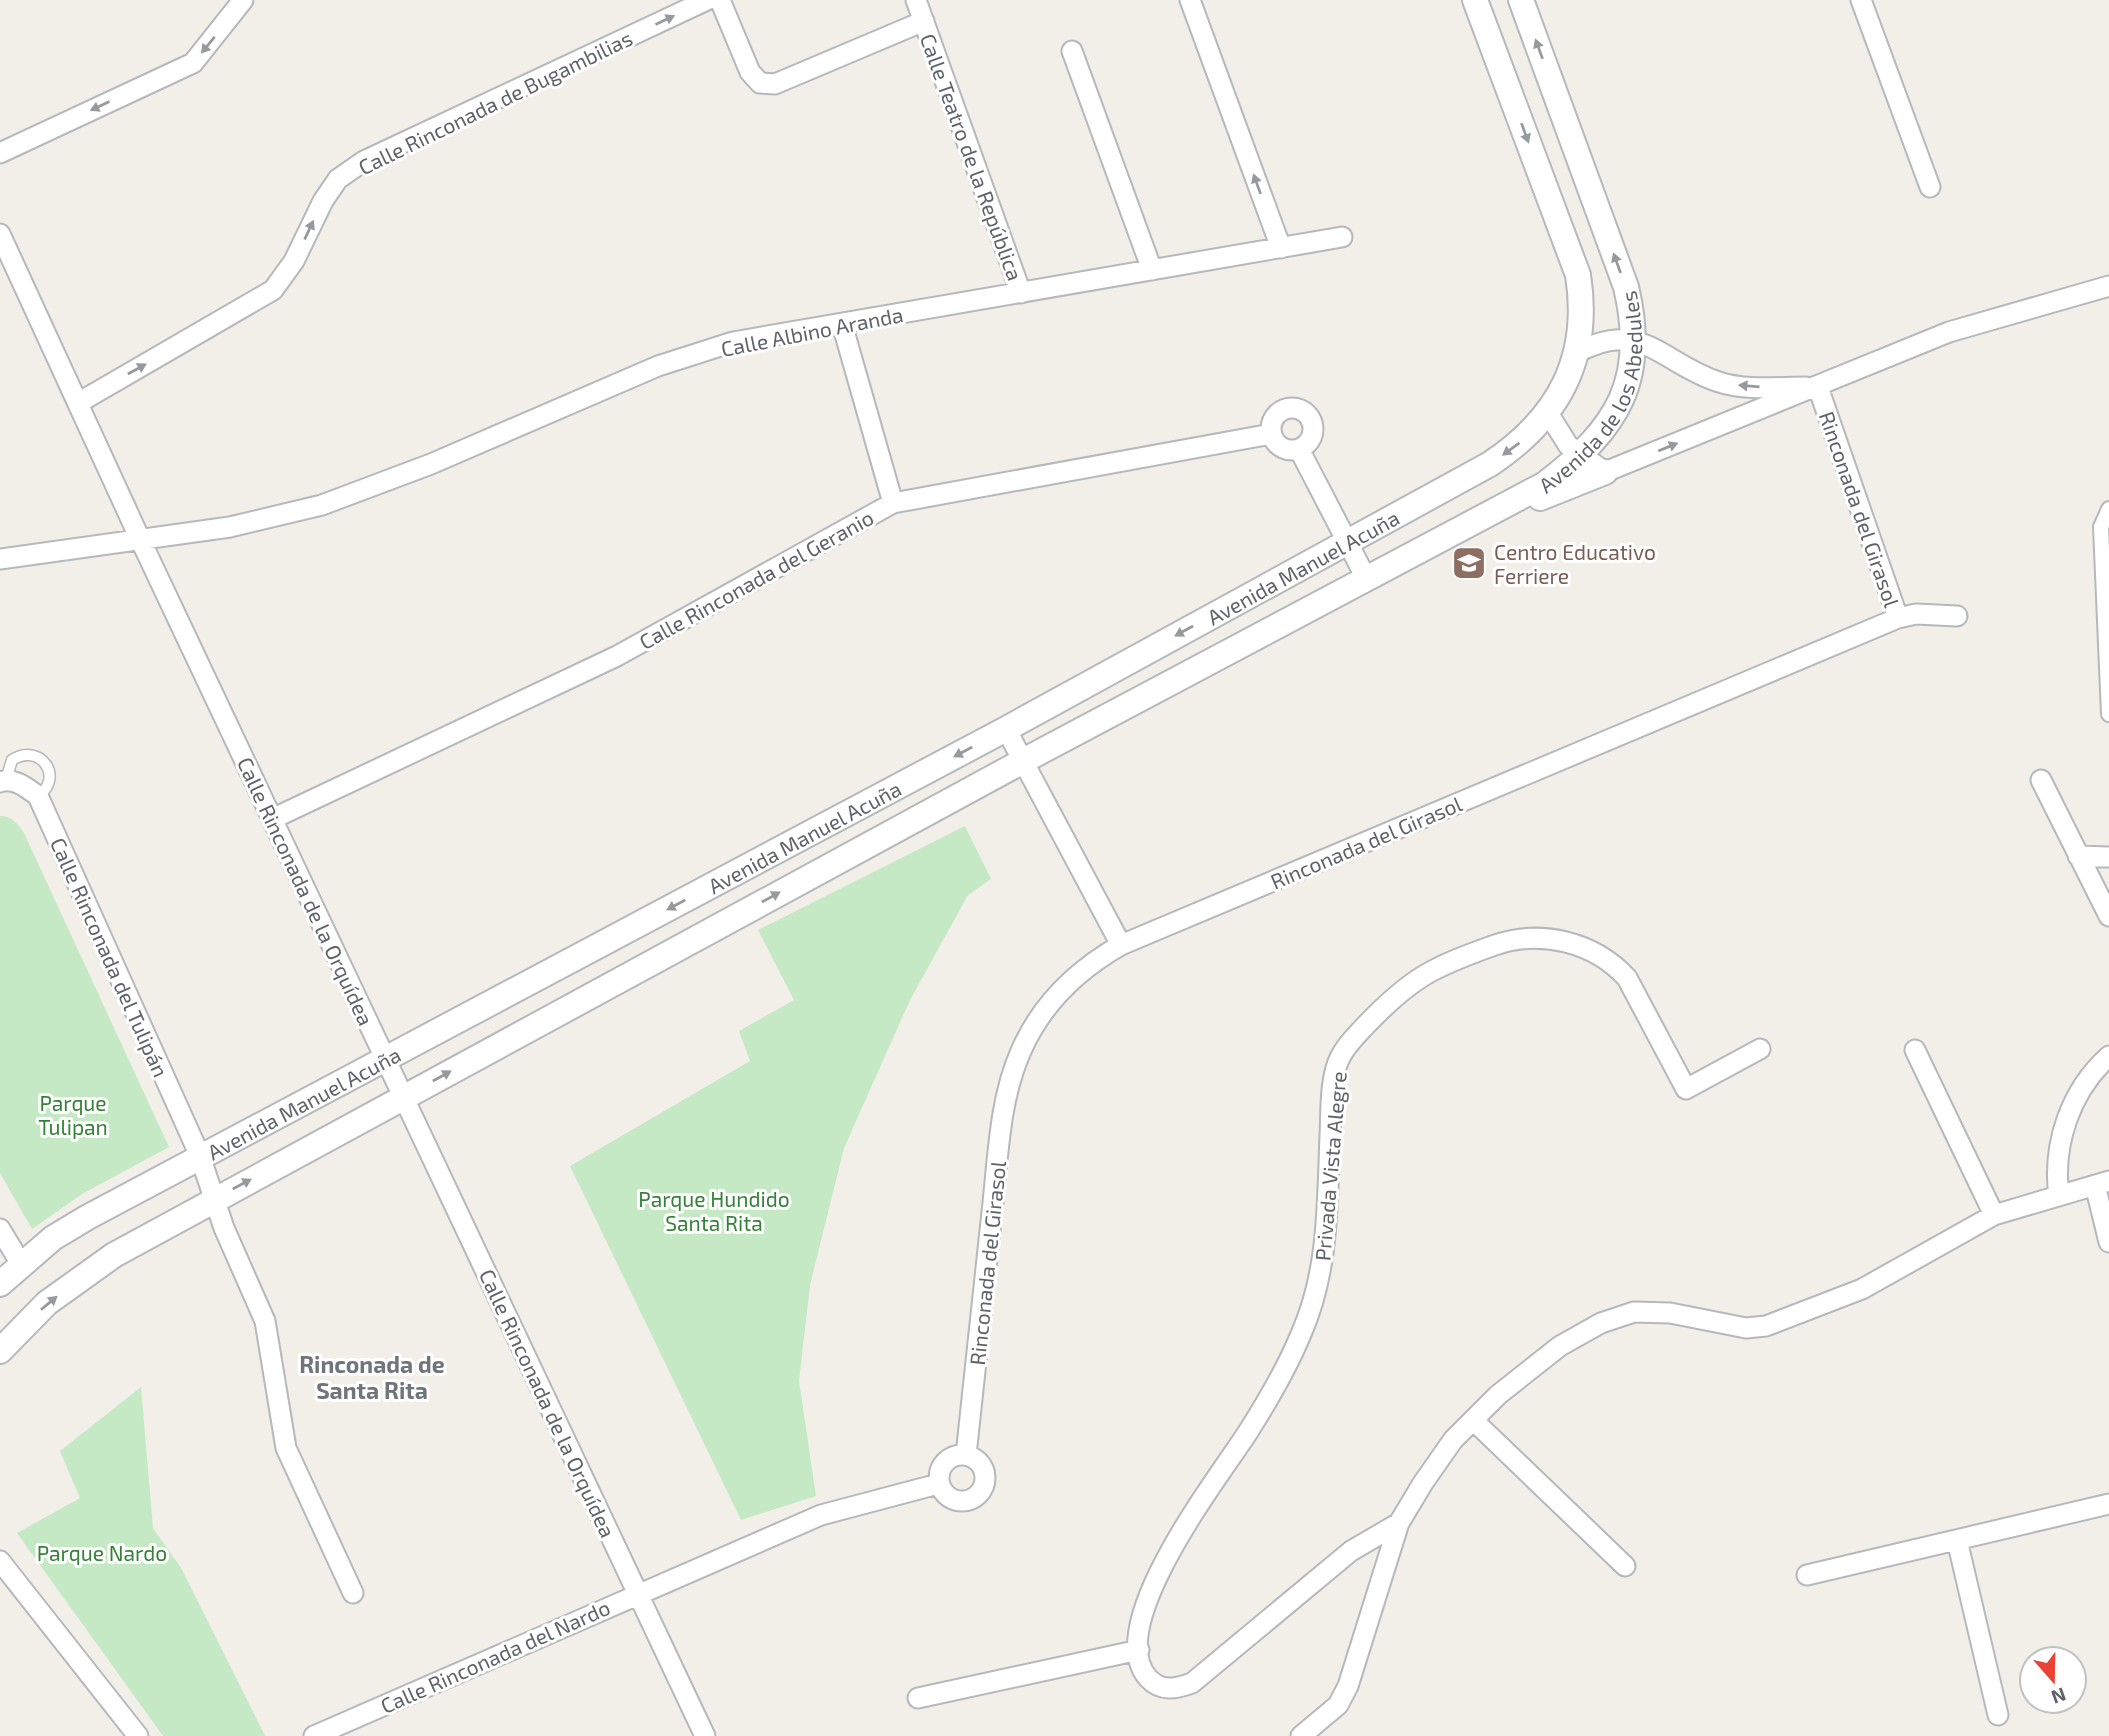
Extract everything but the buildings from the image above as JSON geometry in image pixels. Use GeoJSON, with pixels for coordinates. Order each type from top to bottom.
{"type":"FeatureCollection","features":[{"type":"Feature","properties":{"kind":"street"},"geometry":{"type":"LineString","coordinates":[[0,153],[193,62],[243,0]]}},
{"type":"Feature","properties":{"kind":"street","name":"Calle Rinconada de Bugambilias"},"geometry":{"type":"LineString","coordinates":[[78,402],[273,290],[294,261],[323,201],[338,179],[364,161],[707,0]]}},
{"type":"Feature","properties":{"kind":"street","name":"Calle Teatro de la República"},"geometry":{"type":"LineString","coordinates":[[720,0],[750,72],[760,83],[775,84],[924,21]]}},
{"type":"Feature","properties":{"kind":"street","name":"Calle Teatro de la República"},"geometry":{"type":"LineString","coordinates":[[916,0],[1021,293]]}},
{"type":"Feature","properties":{"kind":"street"},"geometry":{"type":"LineString","coordinates":[[1190,0],[1281,248]]}},
{"type":"Feature","properties":{"kind":"street","name":"Avenida de los Abedules"},"geometry":{"type":"LineString","coordinates":[[1475,0],[1578,275],[1584,311],[1575,354]]}},
{"type":"Feature","properties":{"kind":"street","name":"Avenida de los Abedules"},"geometry":{"type":"LineString","coordinates":[[1452,534],[1545,484],[1581,457],[1602,435],[1620,402],[1632,366],[1632,315],[1626,287],[1521,0]]}},
{"type":"Feature","properties":{"kind":"street"},"geometry":{"type":"LineString","coordinates":[[1861,0],[1930,187]]}},
{"type":"Feature","properties":{"kind":"street"},"geometry":{"type":"LineString","coordinates":[[1072,51],[1152,270]]}},
{"type":"Feature","properties":{"kind":"street","name":"Calle Rinconada de la Orquídea"},"geometry":{"type":"LineString","coordinates":[[0,234],[140,539],[705,1736]]}},
{"type":"Feature","properties":{"kind":"street","name":"Calle Albino Aranda"},"geometry":{"type":"LineString","coordinates":[[0,559],[230,527],[323,505],[430,464],[658,366],[733,342],[1342,237]]}},
{"type":"Feature","properties":{"kind":"street"},"geometry":{"type":"LineString","coordinates":[[1452,534],[1949,332],[2109,286]]}},
{"type":"Feature","properties":{"kind":"street"},"geometry":{"type":"LineString","coordinates":[[842,324],[894,503]]}},
{"type":"Feature","properties":{"kind":"street"},"geometry":{"type":"LineString","coordinates":[[1575,354],[1596,342],[1633,340],[1651,345],[1696,373],[1721,383],[1754,387],[1818,387]]}},
{"type":"Feature","properties":{"kind":"street","name":"Avenida Manuel Acuña"},"geometry":{"type":"LineString","coordinates":[[0,1284],[54,1238],[88,1217],[1006,729],[1490,464],[1519,445],[1548,413],[1563,390],[1575,354]]}},
{"type":"Feature","properties":{"kind":"street","name":"Rinconada del Girasol"},"geometry":{"type":"LineString","coordinates":[[966,1455],[998,1156],[1009,1084],[1021,1050],[1044,1010],[1094,960],[1121,945],[1898,618],[1818,387]]}},
{"type":"Feature","properties":{"kind":"street"},"geometry":{"type":"LineString","coordinates":[[1285,408],[1306,412],[1312,422],[1313,433],[1299,449],[1282,447],[1271,434],[1271,423],[1276,414],[1285,408]]}},
{"type":"Feature","properties":{"kind":"street"},"geometry":{"type":"LineString","coordinates":[[1548,413],[1568,444],[1581,457],[1605,472]]}},
{"type":"Feature","properties":{"kind":"street","name":"Calle Rinconada del Geranio"},"geometry":{"type":"LineString","coordinates":[[272,819],[617,656],[894,503],[1271,434]]}},
{"type":"Feature","properties":{"kind":"street"},"geometry":{"type":"LineString","coordinates":[[1299,449],[1366,578]]}},
{"type":"Feature","properties":{"kind":"street"},"geometry":{"type":"LineString","coordinates":[[2109,509],[2101,527],[2109,714]]}},
{"type":"Feature","properties":{"kind":"street","name":"Avenida Manuel Acuña"},"geometry":{"type":"LineString","coordinates":[[0,1351],[47,1303],[114,1255],[1023,761],[1452,534]]}},
{"type":"Feature","properties":{"kind":"street"},"geometry":{"type":"LineString","coordinates":[[1898,618],[1916,614],[1956,616]]}},
{"type":"Feature","properties":{"kind":"street"},"geometry":{"type":"LineString","coordinates":[[1006,729],[1121,945]]}},
{"type":"Feature","properties":{"kind":"street"},"geometry":{"type":"LineString","coordinates":[[2041,780],[2107,908]]}},
{"type":"Feature","properties":{"kind":"street"},"geometry":{"type":"LineString","coordinates":[[3,781],[23,786],[38,796]]}},
{"type":"Feature","properties":{"kind":"street","name":"Calle Rinconada del Tulipán"},"geometry":{"type":"LineString","coordinates":[[38,796],[200,1156],[214,1199],[265,1321],[286,1448],[353,1593]]}},
{"type":"Feature","properties":{"kind":"street"},"geometry":{"type":"LineString","coordinates":[[2078,856],[2109,857]]}},
{"type":"Feature","properties":{"kind":"street","name":"Privada Vista Alegre"},"geometry":{"type":"LineString","coordinates":[[1139,1650],[1151,1592],[1169,1550],[1249,1431],[1299,1338],[1314,1303],[1325,1257],[1336,1066],[1346,1046],[1399,990],[1438,966],[1499,944],[1522,938],[1551,939],[1583,947],[1617,967],[1627,978],[1686,1089],[1760,1049]]}},
{"type":"Feature","properties":{"kind":"street"},"geometry":{"type":"LineString","coordinates":[[1915,1050],[1994,1215]]}},
{"type":"Feature","properties":{"kind":"street"},"geometry":{"type":"LineString","coordinates":[[2059,1196],[2055,1168],[2064,1128],[2081,1088],[2109,1056]]}},
{"type":"Feature","properties":{"kind":"street"},"geometry":{"type":"LineString","coordinates":[[1301,1736],[1338,1704],[1348,1686],[1398,1523],[1453,1440],[1498,1395],[1560,1346],[1601,1323],[1634,1312],[1670,1313],[1746,1328],[1766,1326],[1862,1289],[1994,1215],[2102,1183],[2109,1242]]}},
{"type":"Feature","properties":{"kind":"street"},"geometry":{"type":"LineString","coordinates":[[0,1229],[21,1264]]}},
{"type":"Feature","properties":{"kind":"street"},"geometry":{"type":"LineString","coordinates":[[1473,1420],[1625,1566]]}},
{"type":"Feature","properties":{"kind":"street"},"geometry":{"type":"LineString","coordinates":[[966,1455],[979,1462],[985,1475],[983,1489],[973,1499],[959,1502],[946,1496],[939,1484],[940,1469],[951,1458],[966,1455]]}},
{"type":"Feature","properties":{"kind":"street","name":"Calle Rinconada del Nardo"},"geometry":{"type":"LineString","coordinates":[[314,1736],[821,1516],[939,1484]]}},
{"type":"Feature","properties":{"kind":"street"},"geometry":{"type":"LineString","coordinates":[[1807,1576],[2109,1504]]}},
{"type":"Feature","properties":{"kind":"street"},"geometry":{"type":"LineString","coordinates":[[918,1698],[1139,1650],[1144,1672],[1157,1686],[1168,1689],[1192,1683],[1351,1551],[1398,1523]]}},
{"type":"Feature","properties":{"kind":"street"},"geometry":{"type":"LineString","coordinates":[[1957,1540],[1998,1715]]}},
{"type":"Feature","properties":{"kind":"street"},"geometry":{"type":"LineString","coordinates":[[0,1561],[138,1736]]}},
{"type":"Feature","properties":{"kind":"lane"},"geometry":{"type":"LineString","coordinates":[[3,781],[12,760],[26,754],[38,756],[48,765],[50,779],[46,790],[38,796]]}},
{"type":"Feature","properties":{"kind":"green space","name":"Parque Tulipan"},"geometry":{"type":"Polygon","coordinates":[[[0,816],[11,819],[24,833],[169,1147],[82,1194],[32,1229],[0,1173],[0,816]]]}},
{"type":"Feature","properties":{"kind":"green space","name":"Parque Hundido Santa Rita"},"geometry":{"type":"Polygon","coordinates":[[[965,826],[991,879],[968,895],[910,1000],[844,1148],[810,1285],[799,1381],[816,1496],[741,1520],[570,1166],[750,1061],[739,1031],[794,1000],[758,930],[965,826]]]}},
{"type":"Feature","properties":{"kind":"green space","name":"Parque Nardo"},"geometry":{"type":"Polygon","coordinates":[[[141,1387],[153,1528],[181,1568],[265,1736],[163,1736],[17,1533],[80,1498],[60,1451],[141,1387]]]}},
{"type":"Feature","properties":{"kind":"place","name":"Centro Educativo Ferriere"},"geometry":{"type":"Point","coordinates":[1469,563]}},
{"type":"Feature","properties":{"kind":"district","name":"Rinconada de Santa Rita"},"geometry":{"type":"Point","coordinates":[372,1377]}}]}
